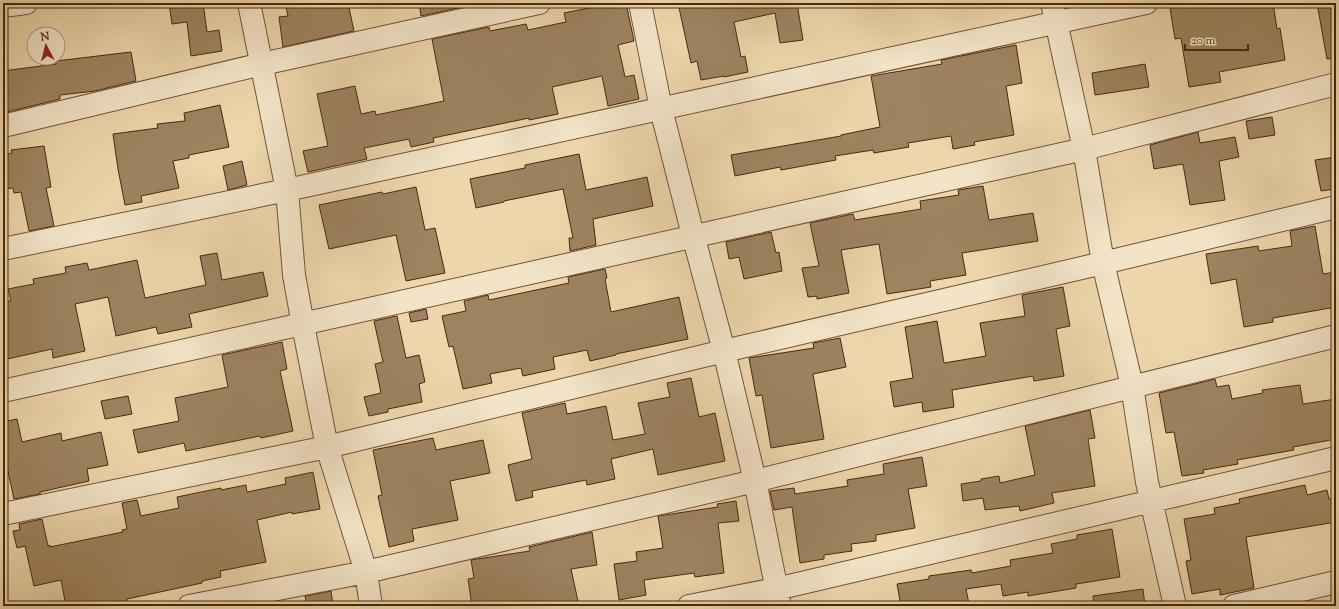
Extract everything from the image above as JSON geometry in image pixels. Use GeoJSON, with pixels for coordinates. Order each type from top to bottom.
{"type":"FeatureCollection","features":[{"type":"Feature","properties":{"kind":"street"},"geometry":{"type":"LineString","coordinates":[[3,6],[26,3]]}},
{"type":"Feature","properties":{"kind":"street"},"geometry":{"type":"LineString","coordinates":[[249,3],[287,190],[294,275],[302,325],[327,447],[366,572],[371,606]]}},
{"type":"Feature","properties":{"kind":"street"},"geometry":{"type":"LineString","coordinates":[[3,126],[262,64],[539,3]]}},
{"type":"Feature","properties":{"kind":"street"},"geometry":{"type":"LineString","coordinates":[[640,3],[661,109],[724,351],[755,481],[778,598]]}},
{"type":"Feature","properties":{"kind":"street"},"geometry":{"type":"LineString","coordinates":[[3,249],[287,190],[661,109],[1054,13],[1146,3]]}},
{"type":"Feature","properties":{"kind":"street"},"geometry":{"type":"LineString","coordinates":[[1054,13],[1084,149],[1103,263],[1132,386],[1147,482],[1175,606]]}},
{"type":"Feature","properties":{"kind":"street"},"geometry":{"type":"LineString","coordinates":[[3,391],[302,325],[693,235],[1084,149],[1336,84]]}},
{"type":"Feature","properties":{"kind":"street"},"geometry":{"type":"LineString","coordinates":[[3,514],[327,447],[724,351],[1336,207]]}},
{"type":"Feature","properties":{"kind":"street"},"geometry":{"type":"LineString","coordinates":[[189,606],[366,572],[755,481],[1336,336]]}},
{"type":"Feature","properties":{"kind":"street"},"geometry":{"type":"LineString","coordinates":[[689,606],[778,598],[1152,502],[1336,458]]}},
{"type":"Feature","properties":{"kind":"street"},"geometry":{"type":"LineString","coordinates":[[1234,606],[1336,582]]}},
{"type":"Feature","properties":{"kind":"building"},"geometry":{"type":"Polygon","coordinates":[[[169,3],[203,3],[207,32],[219,30],[222,51],[191,56],[187,22],[172,24],[169,3]]]}},
{"type":"Feature","properties":{"kind":"building"},"geometry":{"type":"Polygon","coordinates":[[[285,3],[348,3],[354,31],[283,47],[279,17],[288,16],[285,3]]]}},
{"type":"Feature","properties":{"kind":"building"},"geometry":{"type":"Polygon","coordinates":[[[419,3],[481,3],[421,16],[419,3]]]}},
{"type":"Feature","properties":{"kind":"building"},"geometry":{"type":"Polygon","coordinates":[[[614,3],[626,3],[634,41],[618,45],[625,77],[634,75],[639,99],[608,106],[602,76],[552,87],[558,114],[529,120],[529,118],[433,138],[434,142],[411,147],[409,139],[364,148],[367,159],[308,172],[303,151],[328,146],[317,94],[355,86],[361,114],[375,111],[376,115],[444,101],[432,39],[489,27],[490,31],[526,24],[528,30],[566,22],[564,13],[614,3]]]}},
{"type":"Feature","properties":{"kind":"building"},"geometry":{"type":"Polygon","coordinates":[[[678,3],[797,3],[803,40],[780,43],[775,13],[734,22],[741,57],[745,56],[748,72],[701,80],[697,61],[691,63],[678,3]]]}},
{"type":"Feature","properties":{"kind":"building"},"geometry":{"type":"Polygon","coordinates":[[[1202,3],[1273,3],[1277,29],[1280,28],[1285,60],[1219,72],[1221,82],[1189,87],[1181,38],[1175,39],[1170,8],[1202,3]]]}},
{"type":"Feature","properties":{"kind":"building"},"geometry":{"type":"Polygon","coordinates":[[[1317,3],[1336,3],[1336,58],[1327,59],[1317,3]]]}},
{"type":"Feature","properties":{"kind":"building"},"geometry":{"type":"Polygon","coordinates":[[[1016,45],[1022,83],[1006,86],[1014,135],[974,142],[975,145],[953,149],[951,136],[908,143],[909,147],[874,153],[873,150],[835,156],[836,160],[781,170],[780,167],[735,176],[731,155],[841,136],[880,127],[871,76],[942,64],[941,60],[1016,45]]]}},
{"type":"Feature","properties":{"kind":"building"},"geometry":{"type":"Polygon","coordinates":[[[131,52],[136,81],[95,91],[60,95],[60,99],[3,113],[3,71],[41,66],[66,66],[66,60],[131,52]]]}},
{"type":"Feature","properties":{"kind":"building"},"geometry":{"type":"Polygon","coordinates":[[[1145,64],[1149,87],[1095,95],[1092,73],[1145,64]]]}},
{"type":"Feature","properties":{"kind":"building"},"geometry":{"type":"Polygon","coordinates":[[[220,105],[229,147],[189,155],[189,158],[173,161],[179,188],[141,196],[142,202],[125,205],[113,134],[158,128],[157,124],[185,121],[184,113],[220,105]]]}},
{"type":"Feature","properties":{"kind":"building"},"geometry":{"type":"Polygon","coordinates":[[[1272,117],[1275,135],[1249,139],[1246,121],[1272,117]]]}},
{"type":"Feature","properties":{"kind":"building"},"geometry":{"type":"Polygon","coordinates":[[[1198,132],[1200,143],[1235,137],[1239,157],[1219,161],[1225,200],[1190,205],[1183,164],[1154,169],[1150,145],[1198,132]]]}},
{"type":"Feature","properties":{"kind":"building"},"geometry":{"type":"Polygon","coordinates":[[[44,146],[51,187],[46,188],[54,226],[29,231],[21,192],[14,193],[13,188],[3,189],[3,155],[12,153],[11,150],[44,146]]]}},
{"type":"Feature","properties":{"kind":"building"},"geometry":{"type":"Polygon","coordinates":[[[579,154],[586,190],[647,177],[653,206],[593,219],[596,245],[570,251],[569,238],[573,238],[563,189],[476,208],[470,179],[525,168],[525,165],[579,154]]]}},
{"type":"Feature","properties":{"kind":"building"},"geometry":{"type":"Polygon","coordinates":[[[1336,157],[1336,189],[1321,191],[1315,160],[1336,157]]]}},
{"type":"Feature","properties":{"kind":"building"},"geometry":{"type":"Polygon","coordinates":[[[242,161],[247,185],[228,190],[223,166],[242,161]]]}},
{"type":"Feature","properties":{"kind":"building"},"geometry":{"type":"Polygon","coordinates":[[[983,186],[989,220],[1033,213],[1038,241],[962,253],[966,275],[930,281],[931,287],[887,294],[879,244],[841,250],[849,293],[817,299],[817,296],[808,297],[802,268],[819,266],[810,223],[853,214],[855,220],[921,209],[920,201],[959,195],[958,190],[983,186]]]}},
{"type":"Feature","properties":{"kind":"building"},"geometry":{"type":"Polygon","coordinates":[[[416,187],[425,230],[435,228],[445,273],[406,281],[396,235],[329,249],[319,205],[382,192],[383,194],[416,187]]]}},
{"type":"Feature","properties":{"kind":"building"},"geometry":{"type":"Polygon","coordinates":[[[1315,226],[1323,274],[1336,272],[1336,307],[1273,318],[1273,322],[1244,327],[1236,279],[1211,284],[1206,254],[1258,246],[1259,251],[1292,246],[1290,231],[1315,226]]]}},
{"type":"Feature","properties":{"kind":"building"},"geometry":{"type":"Polygon","coordinates":[[[771,232],[776,253],[779,252],[782,271],[744,279],[739,257],[729,259],[726,242],[771,232]]]}},
{"type":"Feature","properties":{"kind":"building"},"geometry":{"type":"Polygon","coordinates":[[[217,253],[222,280],[263,272],[268,296],[189,314],[192,327],[158,334],[156,327],[116,336],[108,297],[75,304],[85,351],[53,358],[52,349],[3,360],[3,301],[11,301],[8,289],[34,284],[33,279],[66,273],[65,267],[87,263],[89,270],[137,260],[145,298],[206,285],[200,256],[217,253]]]}},
{"type":"Feature","properties":{"kind":"building"},"geometry":{"type":"Polygon","coordinates":[[[605,269],[607,278],[605,279],[611,312],[679,297],[688,339],[590,361],[587,350],[553,357],[555,369],[523,376],[521,368],[490,374],[492,383],[463,389],[453,346],[449,347],[442,316],[466,311],[464,301],[488,295],[489,300],[569,283],[568,277],[605,269]]]}},
{"type":"Feature","properties":{"kind":"building"},"geometry":{"type":"Polygon","coordinates":[[[1063,287],[1070,326],[1056,329],[1064,376],[1034,381],[1033,376],[952,390],[954,407],[923,412],[922,402],[894,407],[890,382],[913,378],[905,327],[937,321],[944,363],[986,356],[980,323],[1025,316],[1022,295],[1063,287]]]}},
{"type":"Feature","properties":{"kind":"building"},"geometry":{"type":"Polygon","coordinates":[[[426,309],[428,319],[411,322],[409,313],[426,309]]]}},
{"type":"Feature","properties":{"kind":"building"},"geometry":{"type":"Polygon","coordinates":[[[397,316],[406,358],[419,355],[425,382],[419,384],[422,402],[388,409],[388,412],[369,416],[364,397],[381,393],[375,364],[383,362],[374,321],[397,316]]]}},
{"type":"Feature","properties":{"kind":"building"},"geometry":{"type":"Polygon","coordinates":[[[840,338],[846,367],[813,374],[824,439],[771,448],[762,395],[756,396],[749,358],[814,348],[813,343],[840,338]]]}},
{"type":"Feature","properties":{"kind":"building"},"geometry":{"type":"Polygon","coordinates":[[[282,342],[287,369],[280,371],[293,431],[186,451],[184,443],[138,453],[133,430],[179,421],[175,398],[228,387],[222,355],[282,342]]]}},
{"type":"Feature","properties":{"kind":"building"},"geometry":{"type":"Polygon","coordinates":[[[691,378],[699,417],[715,413],[725,461],[658,475],[653,449],[611,459],[615,479],[587,485],[586,480],[532,491],[533,497],[516,501],[508,465],[532,459],[522,413],[565,403],[567,414],[606,406],[613,440],[645,434],[638,403],[670,397],[667,383],[691,378]]]}},
{"type":"Feature","properties":{"kind":"building"},"geometry":{"type":"Polygon","coordinates":[[[1215,379],[1217,387],[1229,385],[1232,399],[1263,393],[1262,390],[1300,385],[1303,404],[1336,399],[1336,439],[1293,447],[1294,450],[1237,460],[1238,464],[1203,470],[1204,473],[1182,476],[1174,432],[1166,433],[1159,393],[1215,379]]]}},
{"type":"Feature","properties":{"kind":"building"},"geometry":{"type":"Polygon","coordinates":[[[128,396],[132,414],[105,419],[101,401],[128,396]]]}},
{"type":"Feature","properties":{"kind":"building"},"geometry":{"type":"Polygon","coordinates":[[[1090,410],[1095,438],[1088,439],[1095,486],[1052,493],[1054,503],[1020,511],[1019,506],[985,510],[983,498],[963,501],[961,484],[999,476],[1000,483],[1035,475],[1025,426],[1090,410]]]}},
{"type":"Feature","properties":{"kind":"building"},"geometry":{"type":"Polygon","coordinates":[[[17,419],[22,442],[61,433],[62,441],[101,432],[108,465],[87,469],[89,481],[40,492],[40,494],[14,499],[3,448],[3,422],[17,419]]]}},
{"type":"Feature","properties":{"kind":"building"},"geometry":{"type":"Polygon","coordinates":[[[433,438],[436,450],[483,440],[490,473],[450,481],[458,520],[412,529],[414,541],[389,547],[378,496],[382,495],[373,450],[433,438]]]}},
{"type":"Feature","properties":{"kind":"building"},"geometry":{"type":"Polygon","coordinates":[[[922,457],[927,486],[908,489],[915,528],[876,535],[876,541],[851,544],[852,551],[824,555],[824,559],[800,563],[792,507],[774,510],[770,491],[794,488],[795,494],[848,486],[847,480],[884,474],[883,464],[922,457]]]}},
{"type":"Feature","properties":{"kind":"building"},"geometry":{"type":"Polygon","coordinates":[[[313,472],[320,509],[292,514],[292,512],[257,520],[266,562],[220,571],[221,577],[202,581],[202,583],[127,599],[123,602],[105,606],[66,606],[61,580],[34,586],[25,546],[17,548],[13,531],[20,530],[19,524],[42,519],[48,546],[50,545],[50,547],[123,532],[122,530],[127,529],[122,503],[137,500],[141,516],[179,508],[177,497],[221,488],[221,490],[246,485],[247,492],[286,484],[285,478],[313,472]]]}},
{"type":"Feature","properties":{"kind":"building"},"geometry":{"type":"Polygon","coordinates":[[[1305,485],[1307,495],[1327,490],[1329,499],[1336,498],[1336,522],[1246,537],[1254,588],[1220,595],[1220,589],[1192,594],[1186,561],[1191,560],[1184,519],[1215,514],[1214,508],[1240,503],[1239,499],[1305,485]]]}},
{"type":"Feature","properties":{"kind":"building"},"geometry":{"type":"Polygon","coordinates":[[[736,501],[739,521],[718,523],[724,573],[695,577],[694,573],[644,580],[646,595],[619,600],[614,564],[637,561],[636,552],[663,548],[658,516],[718,507],[717,504],[736,501]]]}},
{"type":"Feature","properties":{"kind":"building"},"geometry":{"type":"Polygon","coordinates":[[[1112,529],[1120,577],[1076,584],[1076,588],[1028,596],[1028,592],[1003,596],[1001,584],[966,589],[969,604],[957,606],[901,606],[897,584],[929,579],[929,576],[971,570],[972,573],[1011,566],[1010,560],[1053,553],[1051,544],[1077,539],[1077,535],[1112,529]]]}},
{"type":"Feature","properties":{"kind":"building"},"geometry":{"type":"Polygon","coordinates":[[[592,532],[597,565],[571,569],[579,606],[472,606],[468,579],[474,578],[471,560],[530,551],[529,547],[592,532]]]}},
{"type":"Feature","properties":{"kind":"building"},"geometry":{"type":"Polygon","coordinates":[[[1143,589],[1145,606],[1094,606],[1093,596],[1143,589]]]}},
{"type":"Feature","properties":{"kind":"building"},"geometry":{"type":"Polygon","coordinates":[[[331,591],[333,606],[307,606],[305,596],[331,591]]]}}]}
